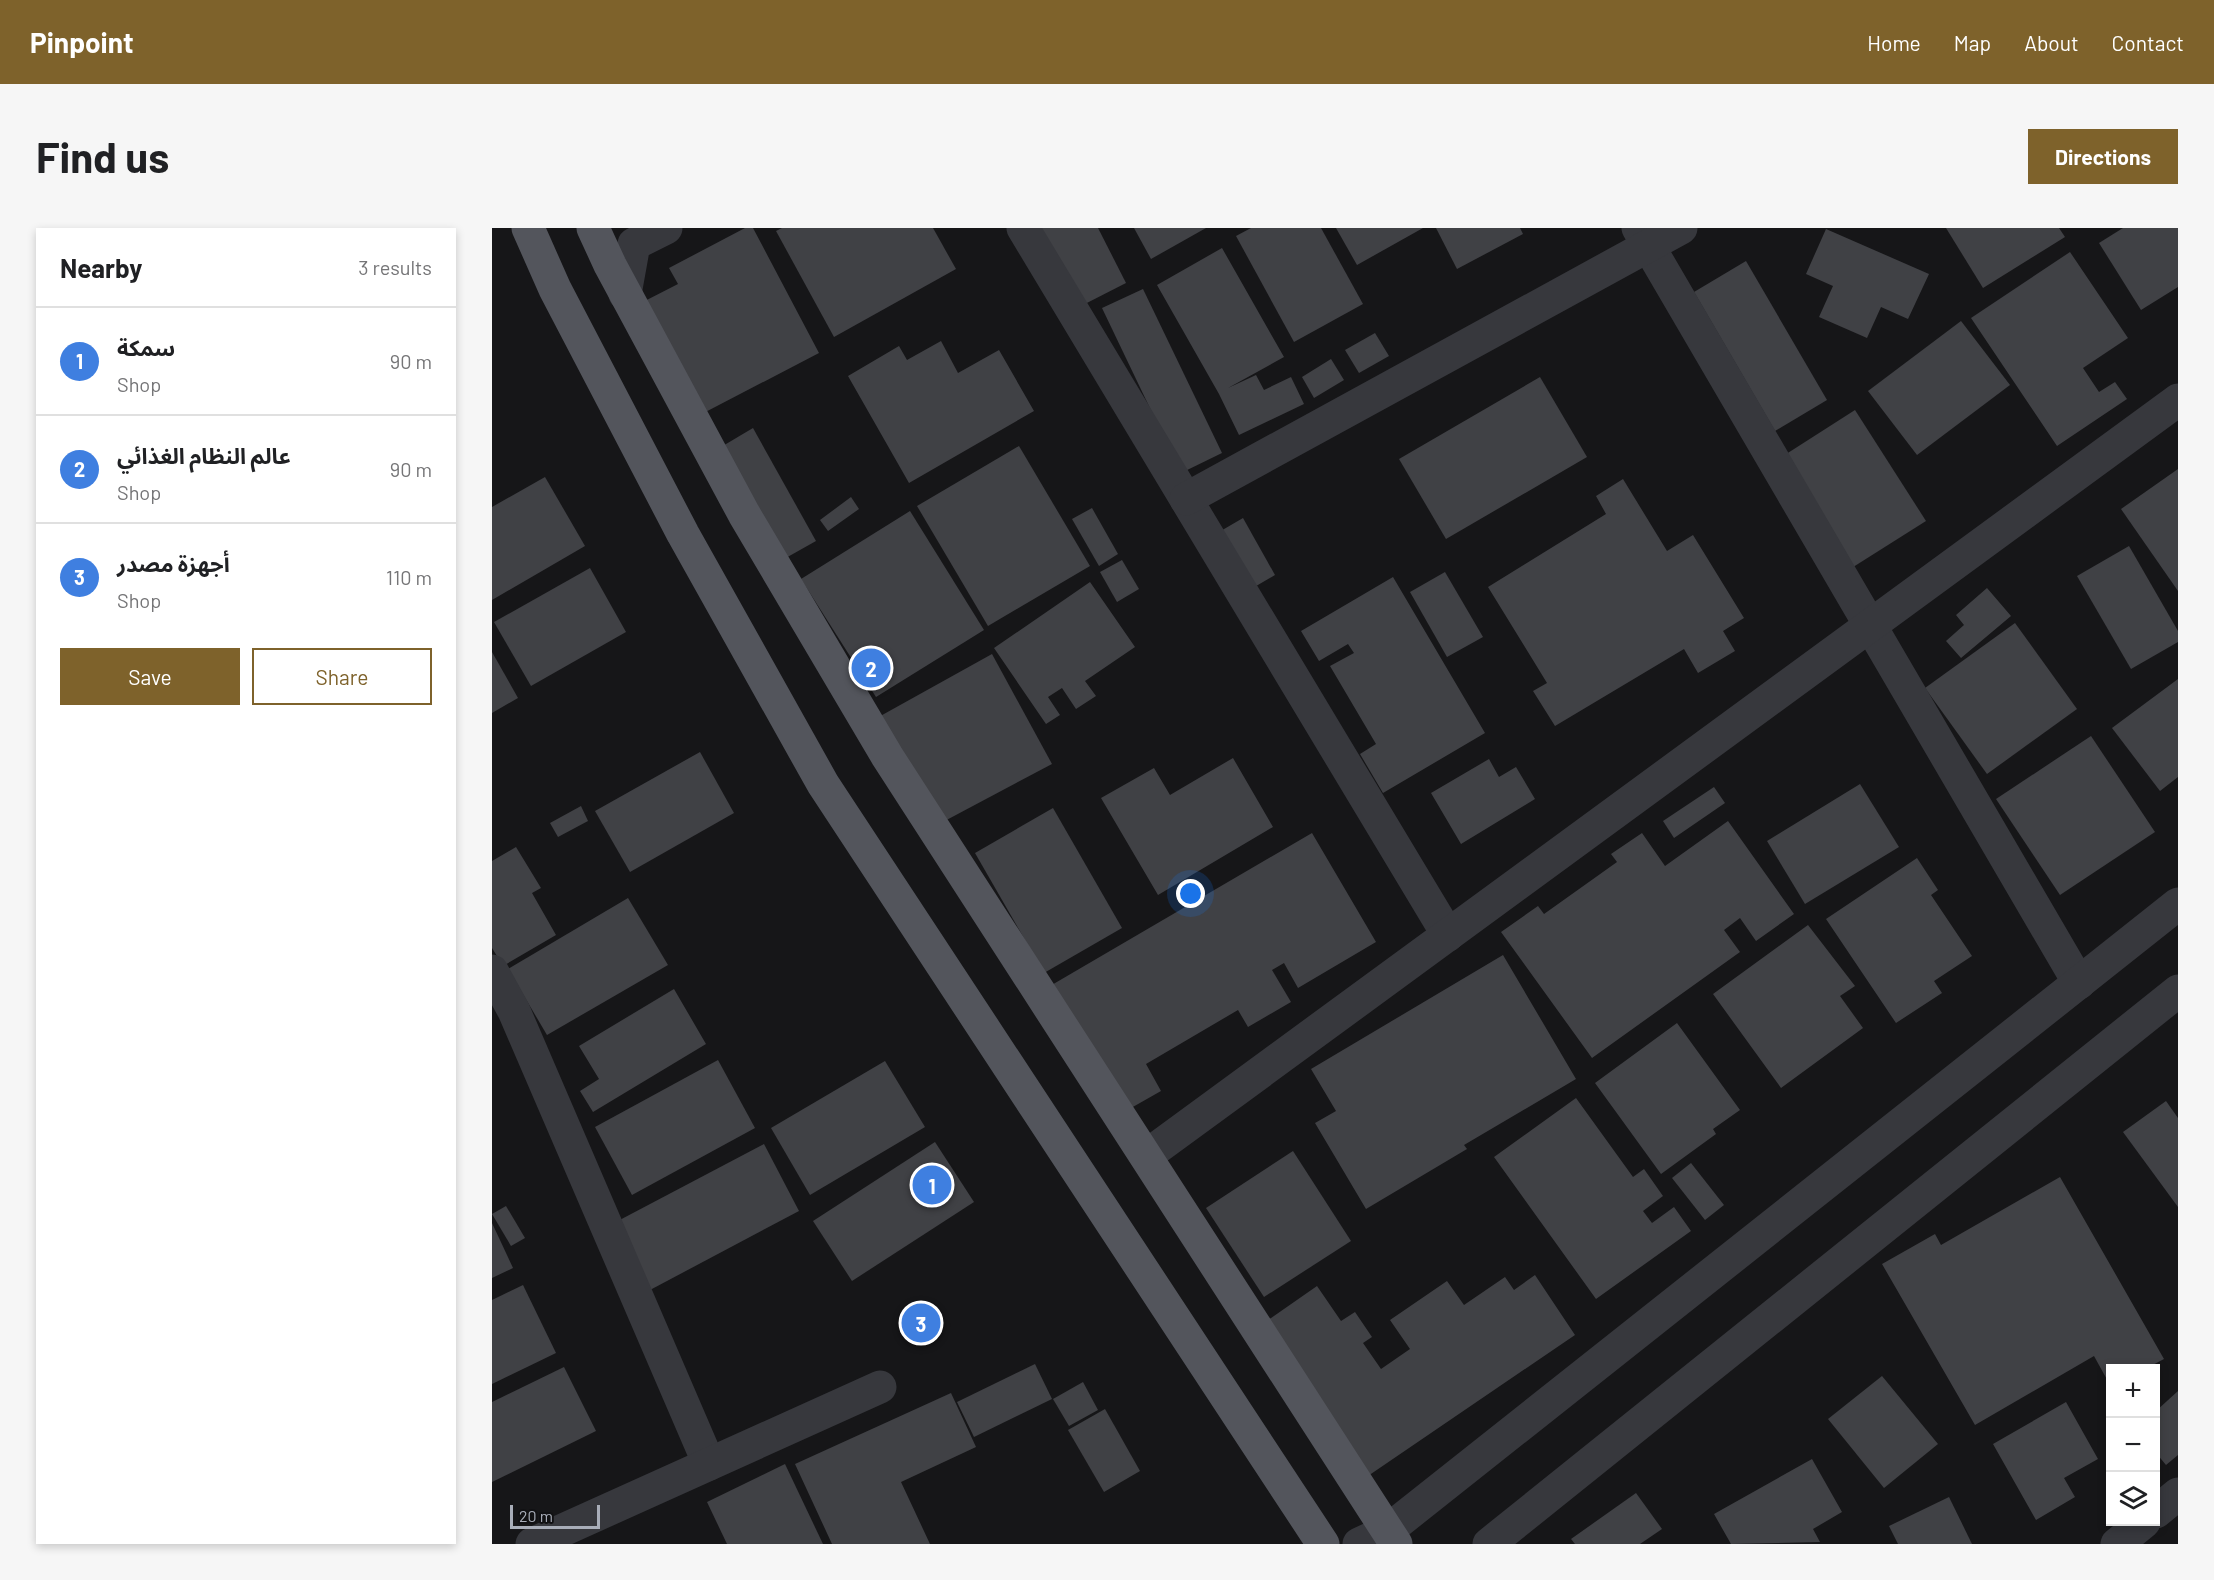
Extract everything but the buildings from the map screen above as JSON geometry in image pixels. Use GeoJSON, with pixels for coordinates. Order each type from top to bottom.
{"type":"FeatureCollection","features":[{"type":"Feature","properties":{"kind":"main road"},"geometry":{"type":"LineString","coordinates":[[528,228],[555,289],[683,534],[823,784],[1323,1544]]}},
{"type":"Feature","properties":{"kind":"main road"},"geometry":{"type":"LineString","coordinates":[[593,228],[625,294],[744,514],[887,756],[1146,1156],[1381,1540]]}},
{"type":"Feature","properties":{"kind":"street"},"geometry":{"type":"LineString","coordinates":[[625,294],[634,244],[666,228]]}},
{"type":"Feature","properties":{"kind":"street"},"geometry":{"type":"LineString","coordinates":[[1023,228],[1448,935]]}},
{"type":"Feature","properties":{"kind":"street"},"geometry":{"type":"LineString","coordinates":[[1186,500],[1643,237],[1681,228]]}},
{"type":"Feature","properties":{"kind":"street"},"geometry":{"type":"LineString","coordinates":[[1643,237],[2079,983]]}},
{"type":"Feature","properties":{"kind":"street"},"geometry":{"type":"LineString","coordinates":[[1146,1156],[2178,400]]}},
{"type":"Feature","properties":{"kind":"street"},"geometry":{"type":"LineString","coordinates":[[1381,1540],[2178,904]]}},
{"type":"Feature","properties":{"kind":"street"},"geometry":{"type":"LineString","coordinates":[[492,971],[503,1016],[709,1464]]}},
{"type":"Feature","properties":{"kind":"street"},"geometry":{"type":"LineString","coordinates":[[1489,1544],[2178,991]]}},
{"type":"Feature","properties":{"kind":"street"},"geometry":{"type":"LineString","coordinates":[[532,1544],[880,1387]]}},
{"type":"Feature","properties":{"kind":"street"},"geometry":{"type":"LineString","coordinates":[[2160,1509],[2178,1494]]}},
{"type":"Feature","properties":{"kind":"street"},"geometry":{"type":"LineString","coordinates":[[2118,1544],[2138,1526]]}},
{"type":"Feature","properties":{"kind":"place","name":"عالم النظام الغذائي"},"geometry":{"type":"Point","coordinates":[871,668]}},
{"type":"Feature","properties":{"kind":"place","name":"سمكة"},"geometry":{"type":"Point","coordinates":[932,1185]}},
{"type":"Feature","properties":{"kind":"place","name":"أجهزة مصدر"},"geometry":{"type":"Point","coordinates":[921,1323]}}]}
